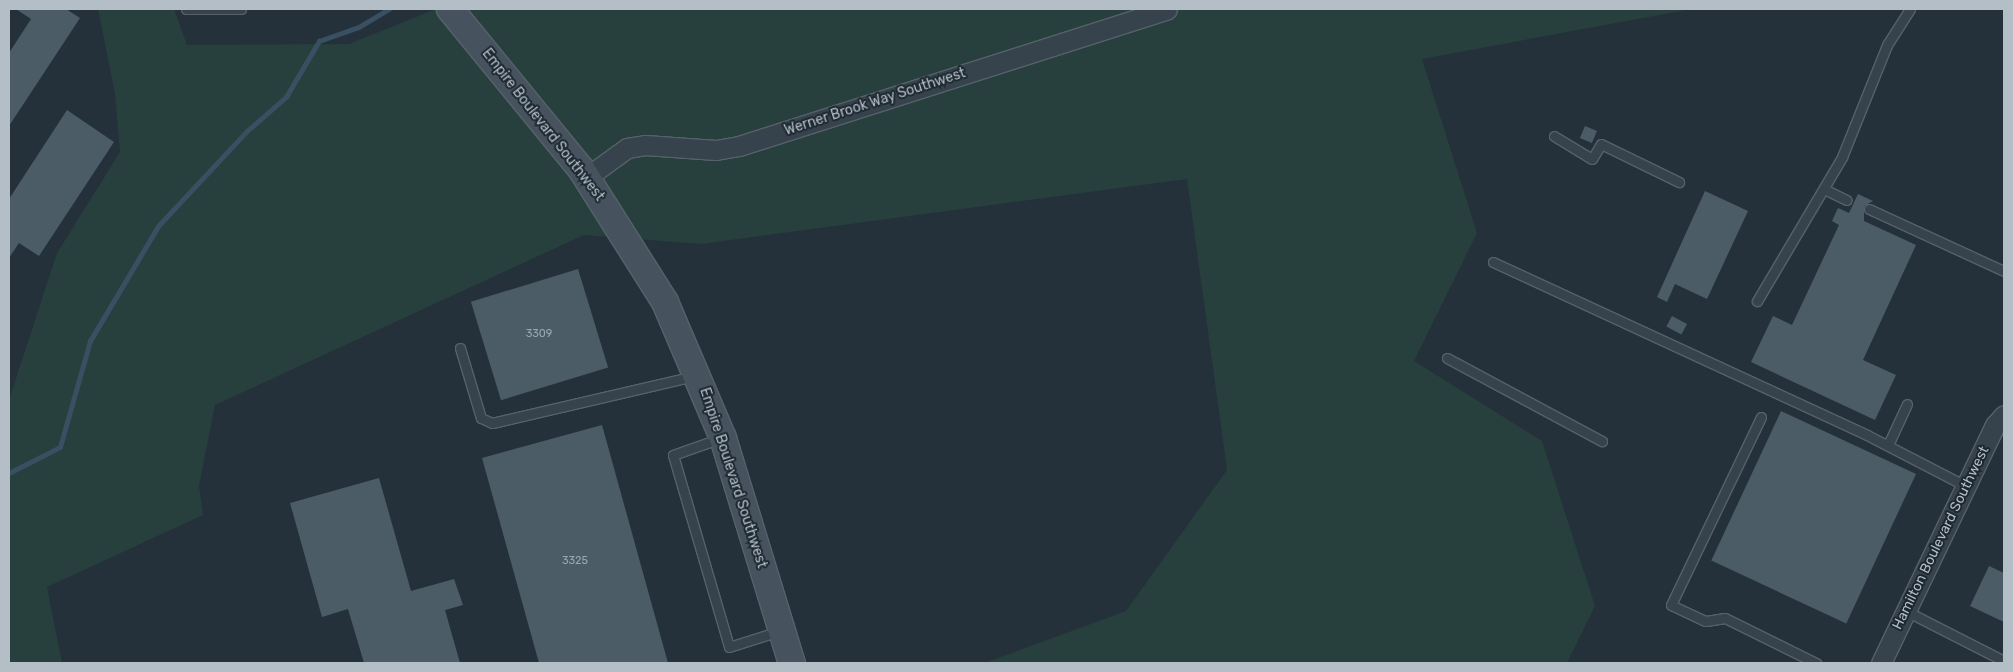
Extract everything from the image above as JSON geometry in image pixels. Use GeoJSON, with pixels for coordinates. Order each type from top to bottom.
{"type":"FeatureCollection","features":[{"type":"Feature","properties":{"kind":"street","name":"Empire Boulevard Southwest"},"geometry":{"type":"LineString","coordinates":[[450,9],[587,177],[665,302],[699,375],[723,438],[792,663]]}},
{"type":"Feature","properties":{"kind":"street","name":"Werner Brook Way Southwest"},"geometry":{"type":"LineString","coordinates":[[587,177],[627,148],[644,145],[716,150],[739,146],[1166,9]]}},
{"type":"Feature","properties":{"kind":"street","name":"Hamilton Boulevard Southwest"},"geometry":{"type":"LineString","coordinates":[[1881,663],[1966,486],[2004,415]]}},
{"type":"Feature","properties":{"kind":"lane"},"geometry":{"type":"LineString","coordinates":[[186,9],[241,9]]}},
{"type":"Feature","properties":{"kind":"lane"},"geometry":{"type":"LineString","coordinates":[[1757,301],[1842,157],[1887,44],[1910,9]]}},
{"type":"Feature","properties":{"kind":"lane"},"geometry":{"type":"LineString","coordinates":[[1554,136],[1592,158],[1601,144],[1679,182]]}},
{"type":"Feature","properties":{"kind":"lane"},"geometry":{"type":"LineString","coordinates":[[1824,189],[1847,200]]}},
{"type":"Feature","properties":{"kind":"lane"},"geometry":{"type":"LineString","coordinates":[[1869,210],[2004,271]]}},
{"type":"Feature","properties":{"kind":"lane"},"geometry":{"type":"LineString","coordinates":[[1493,262],[1888,445],[1966,486]]}},
{"type":"Feature","properties":{"kind":"lane"},"geometry":{"type":"LineString","coordinates":[[460,348],[481,418],[492,423],[699,375]]}},
{"type":"Feature","properties":{"kind":"lane"},"geometry":{"type":"LineString","coordinates":[[1447,358],[1602,440]]}},
{"type":"Feature","properties":{"kind":"lane"},"geometry":{"type":"LineString","coordinates":[[1888,445],[1907,404]]}},
{"type":"Feature","properties":{"kind":"lane"},"geometry":{"type":"LineString","coordinates":[[1761,417],[1671,605],[1706,621],[1725,618],[1816,663]]}},
{"type":"Feature","properties":{"kind":"lane"},"geometry":{"type":"LineString","coordinates":[[723,438],[673,455],[729,647],[782,630]]}},
{"type":"Feature","properties":{"kind":"lane"},"geometry":{"type":"LineString","coordinates":[[1906,611],[2004,661]]}},
{"type":"Feature","properties":{"kind":"green space"},"geometry":{"type":"Polygon","coordinates":[[[98,9],[174,9],[187,45],[349,44],[436,9],[1691,9],[1422,59],[1477,233],[1414,361],[1542,441],[1595,606],[1567,663],[985,663],[1126,611],[1227,470],[1187,179],[701,244],[584,235],[215,405],[199,486],[203,515],[47,587],[62,663],[9,663],[9,400],[57,253],[120,152],[115,94],[98,9]]]}},
{"type":"Feature","properties":{"kind":"building"},"geometry":{"type":"Polygon","coordinates":[[[16,9],[66,9],[80,18],[9,126],[9,53],[31,19],[16,9]]]}},
{"type":"Feature","properties":{"kind":"building"},"geometry":{"type":"Polygon","coordinates":[[[67,110],[114,142],[39,256],[19,243],[9,258],[9,199],[67,110]]]}},
{"type":"Feature","properties":{"kind":"building"},"geometry":{"type":"Polygon","coordinates":[[[1585,126],[1597,131],[1592,143],[1580,138],[1585,126]]]}},
{"type":"Feature","properties":{"kind":"building"},"geometry":{"type":"Polygon","coordinates":[[[1705,191],[1748,211],[1707,299],[1675,284],[1667,302],[1657,297],[1705,191]]]}},
{"type":"Feature","properties":{"kind":"building"},"geometry":{"type":"Polygon","coordinates":[[[1858,194],[1873,201],[1864,206],[1864,221],[1916,245],[1863,360],[1896,375],[1875,420],[1751,362],[1773,316],[1792,325],[1839,225],[1832,221],[1838,208],[1849,213],[1858,194]]]}},
{"type":"Feature","properties":{"kind":"building"},"geometry":{"type":"Polygon","coordinates":[[[578,269],[608,367],[501,400],[471,302],[578,269]]]}},
{"type":"Feature","properties":{"kind":"building"},"geometry":{"type":"Polygon","coordinates":[[[1672,316],[1687,324],[1681,335],[1666,327],[1672,316]]]}},
{"type":"Feature","properties":{"kind":"building"},"geometry":{"type":"Polygon","coordinates":[[[1781,411],[1916,474],[1846,624],[1711,561],[1781,411]]]}},
{"type":"Feature","properties":{"kind":"building"},"geometry":{"type":"Polygon","coordinates":[[[602,425],[668,663],[539,663],[482,458],[602,425]]]}},
{"type":"Feature","properties":{"kind":"building"},"geometry":{"type":"Polygon","coordinates":[[[379,478],[411,591],[454,579],[463,605],[445,610],[460,663],[364,663],[348,609],[322,617],[290,503],[379,478]]]}},
{"type":"Feature","properties":{"kind":"building"},"geometry":{"type":"Polygon","coordinates":[[[1989,566],[2004,573],[2004,622],[1970,606],[1989,566]]]}},
{"type":"Feature","properties":{"kind":"waterway"},"geometry":{"type":"LineString","coordinates":[[9,473],[60,447],[90,341],[159,225],[247,131],[286,97],[319,41],[359,27],[389,9]]}}]}
